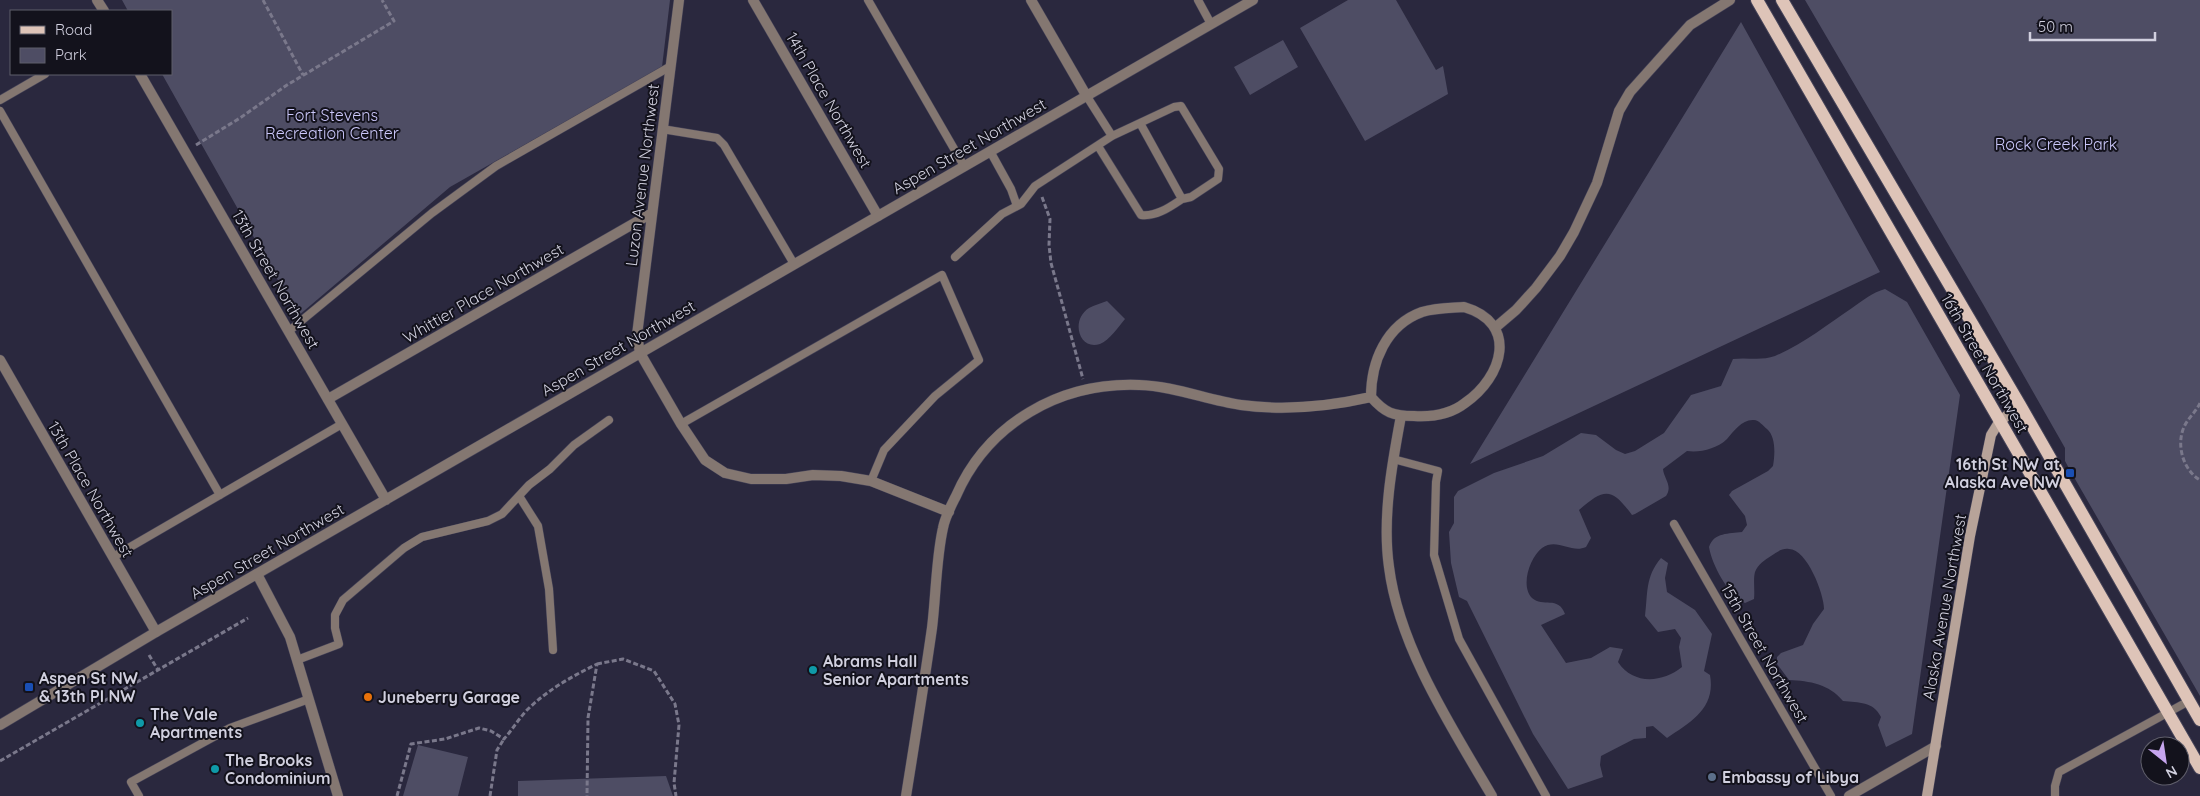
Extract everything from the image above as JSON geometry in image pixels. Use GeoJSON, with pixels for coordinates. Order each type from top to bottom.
{"type":"FeatureCollection","features":[{"type":"Feature","properties":{"kind":"main road","name":"16th Street Northwest"},"geometry":{"type":"LineString","coordinates":[[1757,0],[2200,768]]}},
{"type":"Feature","properties":{"kind":"main road","name":"16th Street Northwest"},"geometry":{"type":"LineString","coordinates":[[1782,0],[2020,405],[2200,720]]}},
{"type":"Feature","properties":{"kind":"main road","name":"Alaska Avenue Northwest"},"geometry":{"type":"LineString","coordinates":[[1927,796],[1970,536],[1991,435],[1999,422],[2020,405]]}},
{"type":"Feature","properties":{"kind":"street","name":"Luzon Avenue Northwest"},"geometry":{"type":"LineString","coordinates":[[640,353],[637,335],[679,0]]}},
{"type":"Feature","properties":{"kind":"street","name":"14th Place Northwest"},"geometry":{"type":"LineString","coordinates":[[753,0],[878,216]]}},
{"type":"Feature","properties":{"kind":"street"},"geometry":{"type":"LineString","coordinates":[[1031,0],[1086,95]]}},
{"type":"Feature","properties":{"kind":"street","name":"Aspen Street Northwest"},"geometry":{"type":"LineString","coordinates":[[0,725],[156,632],[1253,0]]}},
{"type":"Feature","properties":{"kind":"street"},"geometry":{"type":"LineString","coordinates":[[1496,327],[1516,310],[1536,288],[1574,232],[1597,183],[1619,111],[1630,92],[1690,25],[1730,0]]}},
{"type":"Feature","properties":{"kind":"street","name":"13th Street Northwest"},"geometry":{"type":"LineString","coordinates":[[141,75],[386,500]]}},
{"type":"Feature","properties":{"kind":"street","name":"Whittier Place Northwest"},"geometry":{"type":"LineString","coordinates":[[328,399],[652,213]]}},
{"type":"Feature","properties":{"kind":"street"},"geometry":{"type":"LineString","coordinates":[[1464,307],[1482,314],[1496,327],[1500,343],[1498,362],[1491,376],[1477,394],[1464,405],[1433,416],[1401,416],[1385,412],[1371,397],[1371,380],[1382,344],[1408,319],[1421,312],[1464,307]]}},
{"type":"Feature","properties":{"kind":"street"},"geometry":{"type":"LineString","coordinates":[[640,353],[681,424],[705,460],[725,473],[750,479],[786,479],[813,475],[841,476],[871,481],[949,512]]}},
{"type":"Feature","properties":{"kind":"street","name":"13th Place Northwest"},"geometry":{"type":"LineString","coordinates":[[0,360],[156,632]]}},
{"type":"Feature","properties":{"kind":"street"},"geometry":{"type":"LineString","coordinates":[[906,796],[932,627],[943,528],[966,474],[996,436],[1037,408],[1072,392],[1110,385],[1148,385],[1240,405],[1298,409],[1334,405],[1371,397]]}},
{"type":"Feature","properties":{"kind":"street"},"geometry":{"type":"LineString","coordinates":[[1401,416],[1393,459],[1388,515],[1389,568],[1398,609],[1433,692],[1492,796]]}},
{"type":"Feature","properties":{"kind":"street"},"geometry":{"type":"LineString","coordinates":[[257,574],[279,614],[297,660],[338,796]]}},
{"type":"Feature","properties":{"kind":"street"},"geometry":{"type":"LineString","coordinates":[[1849,796],[1936,746]]}},
{"type":"Feature","properties":{"kind":"lane"},"geometry":{"type":"LineString","coordinates":[[868,0],[964,166]]}},
{"type":"Feature","properties":{"kind":"lane"},"geometry":{"type":"LineString","coordinates":[[1198,0],[1211,24]]}},
{"type":"Feature","properties":{"kind":"lane"},"geometry":{"type":"LineString","coordinates":[[289,331],[432,213],[496,166],[671,66]]}},
{"type":"Feature","properties":{"kind":"lane"},"geometry":{"type":"LineString","coordinates":[[0,100],[43,75]]}},
{"type":"Feature","properties":{"kind":"lane"},"geometry":{"type":"LineString","coordinates":[[1086,95],[1112,136]]}},
{"type":"Feature","properties":{"kind":"lane"},"geometry":{"type":"LineString","coordinates":[[955,257],[1002,214],[1021,204],[1035,186],[1112,136],[1174,107],[1181,106],[1218,170],[1218,179],[1191,197],[1182,199],[1150,216],[1141,215],[1098,146]]}},
{"type":"Feature","properties":{"kind":"lane"},"geometry":{"type":"LineString","coordinates":[[0,111],[220,495]]}},
{"type":"Feature","properties":{"kind":"lane"},"geometry":{"type":"LineString","coordinates":[[1140,123],[1182,199]]}},
{"type":"Feature","properties":{"kind":"lane"},"geometry":{"type":"LineString","coordinates":[[662,129],[717,138],[724,145],[794,264]]}},
{"type":"Feature","properties":{"kind":"lane"},"geometry":{"type":"LineString","coordinates":[[990,151],[1011,190],[1017,206]]}},
{"type":"Feature","properties":{"kind":"lane"},"geometry":{"type":"LineString","coordinates":[[681,424],[942,275],[978,360],[935,396],[884,450],[871,481]]}},
{"type":"Feature","properties":{"kind":"lane"},"geometry":{"type":"LineString","coordinates":[[297,660],[338,644],[335,614],[343,600],[412,542],[435,533],[488,521],[502,514],[529,485],[550,469],[574,445],[609,420]]}},
{"type":"Feature","properties":{"kind":"lane"},"geometry":{"type":"LineString","coordinates":[[113,557],[342,424]]}},
{"type":"Feature","properties":{"kind":"lane"},"geometry":{"type":"LineString","coordinates":[[1393,459],[1438,471],[1434,555],[1459,639],[1546,796]]}},
{"type":"Feature","properties":{"kind":"lane"},"geometry":{"type":"LineString","coordinates":[[519,496],[538,526],[549,588],[553,650]]}},
{"type":"Feature","properties":{"kind":"lane","name":"15th Street Northwest"},"geometry":{"type":"LineString","coordinates":[[1674,524],[1832,796]]}},
{"type":"Feature","properties":{"kind":"lane"},"geometry":{"type":"LineString","coordinates":[[139,796],[131,782],[230,728],[309,699]]}},
{"type":"Feature","properties":{"kind":"lane"},"geometry":{"type":"LineString","coordinates":[[2055,796],[2055,786],[2059,772],[2189,700]]}},
{"type":"Feature","properties":{"kind":"path"},"geometry":{"type":"LineString","coordinates":[[263,0],[303,75]]}},
{"type":"Feature","properties":{"kind":"path"},"geometry":{"type":"LineString","coordinates":[[184,151],[232,124],[269,96],[394,21],[382,0]]}},
{"type":"Feature","properties":{"kind":"path"},"geometry":{"type":"LineString","coordinates":[[1040,194],[1050,220],[1048,246],[1051,263],[1083,379]]}},
{"type":"Feature","properties":{"kind":"path"},"geometry":{"type":"LineString","coordinates":[[2200,403],[2184,427],[2179,447],[2186,464],[2195,478],[2200,480]]}},
{"type":"Feature","properties":{"kind":"path"},"geometry":{"type":"LineString","coordinates":[[0,761],[248,618]]}},
{"type":"Feature","properties":{"kind":"path"},"geometry":{"type":"LineString","coordinates":[[149,655],[158,670]]}},
{"type":"Feature","properties":{"kind":"path"},"geometry":{"type":"LineString","coordinates":[[490,796],[497,750],[504,738],[525,713],[539,699],[562,682],[597,664],[623,659],[654,671],[676,704],[679,725],[674,783],[676,796]]}},
{"type":"Feature","properties":{"kind":"path"},"geometry":{"type":"LineString","coordinates":[[587,796],[588,718],[597,664]]}},
{"type":"Feature","properties":{"kind":"path"},"geometry":{"type":"LineString","coordinates":[[397,796],[411,744],[445,739],[479,728],[491,731],[504,738]]}},
{"type":"Feature","properties":{"kind":"green space","name":"Fort Stevens Recreation Center"},"geometry":{"type":"Polygon","coordinates":[[[122,0],[670,0],[662,67],[450,187],[298,316],[163,75],[172,75],[172,10],[127,10],[122,0]]]}},
{"type":"Feature","properties":{"kind":"green space"},"geometry":{"type":"Polygon","coordinates":[[[1348,0],[1396,0],[1436,70],[1443,66],[1448,94],[1365,141],[1300,28],[1348,0]]]}},
{"type":"Feature","properties":{"kind":"green space","name":"Rock Creek Park"},"geometry":{"type":"Polygon","coordinates":[[[1805,0],[2200,0],[2200,696],[2065,461],[2065,448],[1805,0]]]}},
{"type":"Feature","properties":{"kind":"green space"},"geometry":{"type":"Polygon","coordinates":[[[1741,22],[1880,272],[1470,464],[1741,22]]]}},
{"type":"Feature","properties":{"kind":"green space"},"geometry":{"type":"Polygon","coordinates":[[[1283,40],[1298,67],[1250,95],[1234,67],[1283,40]]]}},
{"type":"Feature","properties":{"kind":"green space"},"geometry":{"type":"Polygon","coordinates":[[[1885,289],[1907,302],[1960,395],[1912,734],[1886,747],[1878,725],[1881,717],[1874,708],[1870,705],[1843,701],[1838,695],[1819,684],[1789,680],[1777,664],[1777,657],[1781,653],[1803,645],[1813,624],[1824,609],[1818,583],[1802,556],[1796,551],[1784,549],[1762,562],[1755,572],[1754,599],[1745,603],[1727,587],[1717,571],[1709,547],[1711,542],[1718,536],[1742,532],[1747,525],[1745,516],[1729,495],[1732,491],[1768,471],[1773,466],[1774,451],[1770,432],[1756,420],[1750,420],[1739,426],[1727,439],[1713,448],[1702,451],[1687,451],[1663,469],[1669,489],[1666,496],[1635,514],[1632,515],[1613,495],[1602,494],[1595,497],[1579,510],[1591,538],[1586,547],[1575,549],[1553,544],[1548,545],[1538,552],[1530,565],[1527,579],[1528,593],[1536,601],[1558,605],[1565,614],[1541,625],[1566,663],[1591,658],[1610,647],[1623,649],[1618,662],[1632,675],[1640,678],[1657,679],[1682,667],[1679,647],[1681,638],[1675,629],[1658,632],[1645,616],[1650,579],[1661,558],[1668,563],[1665,578],[1667,592],[1695,610],[1712,634],[1704,671],[1710,675],[1711,687],[1709,697],[1700,713],[1667,738],[1653,726],[1646,727],[1646,738],[1634,739],[1601,756],[1600,765],[1603,777],[1568,789],[1533,734],[1467,601],[1459,597],[1451,563],[1449,532],[1454,523],[1454,497],[1458,491],[1494,473],[1543,456],[1581,433],[1596,435],[1616,450],[1625,454],[1635,451],[1664,433],[1691,395],[1721,386],[1733,359],[1775,356],[1815,334],[1876,292],[1885,289]]]}},
{"type":"Feature","properties":{"kind":"green space"},"geometry":{"type":"Polygon","coordinates":[[[1107,301],[1125,319],[1110,337],[1100,344],[1093,345],[1087,343],[1082,339],[1079,327],[1083,313],[1089,308],[1107,301]]]}},
{"type":"Feature","properties":{"kind":"green space"},"geometry":{"type":"Polygon","coordinates":[[[418,745],[468,757],[458,796],[403,796],[418,745]]]}},
{"type":"Feature","properties":{"kind":"green space"},"geometry":{"type":"Polygon","coordinates":[[[666,776],[673,796],[518,796],[518,781],[666,776]]]}},
{"type":"Feature","properties":{"kind":"place","name":"16th St NW at Alaska Ave NW"},"geometry":{"type":"Point","coordinates":[2070,473]}},
{"type":"Feature","properties":{"kind":"place","name":"Abrams Hall Senior Apartments"},"geometry":{"type":"Point","coordinates":[813,670]}},
{"type":"Feature","properties":{"kind":"place","name":"Aspen St NW & 13th Pl NW"},"geometry":{"type":"Point","coordinates":[29,687]}},
{"type":"Feature","properties":{"kind":"place","name":"Juneberry Garage"},"geometry":{"type":"Point","coordinates":[368,697]}},
{"type":"Feature","properties":{"kind":"place","name":"The Vale Apartments"},"geometry":{"type":"Point","coordinates":[140,723]}},
{"type":"Feature","properties":{"kind":"place","name":"The Brooks Condominium"},"geometry":{"type":"Point","coordinates":[215,769]}},
{"type":"Feature","properties":{"kind":"place","name":"Embassy of Libya"},"geometry":{"type":"Point","coordinates":[1712,777]}}]}
